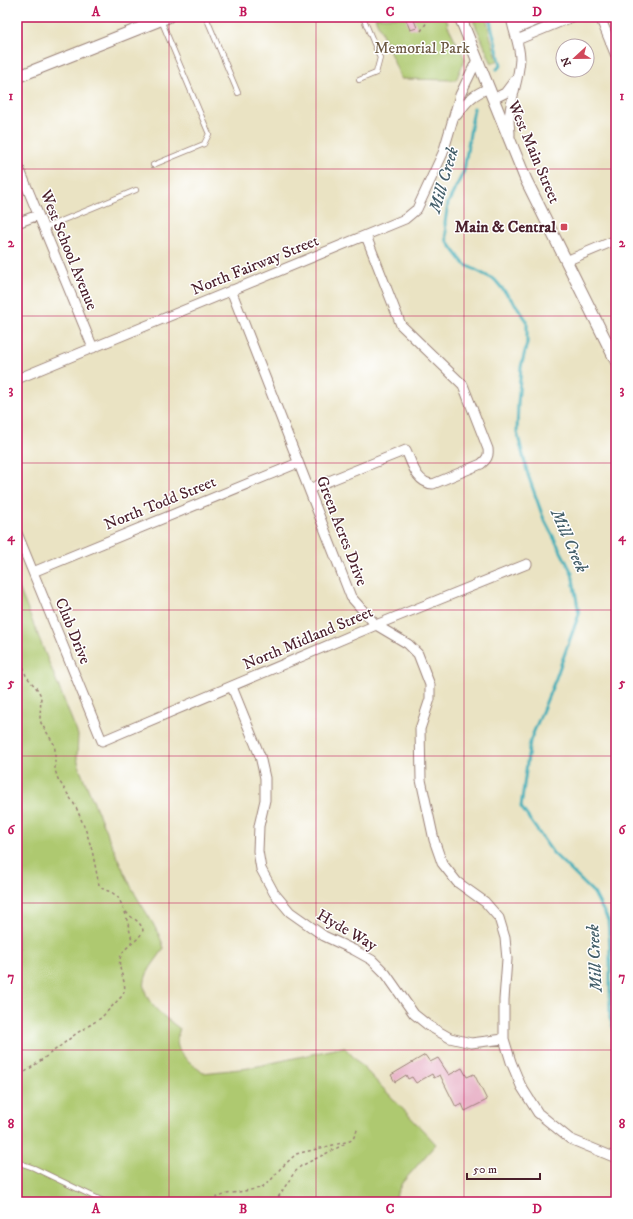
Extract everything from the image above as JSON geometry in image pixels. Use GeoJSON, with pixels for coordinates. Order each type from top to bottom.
{"type":"FeatureCollection","features":[{"type":"Feature","properties":{"kind":"street","name":"West Main Street"},"geometry":{"type":"LineString","coordinates":[[460,17],[526,180],[616,362]]}},
{"type":"Feature","properties":{"kind":"street"},"geometry":{"type":"LineString","coordinates":[[511,17],[520,57],[519,71],[509,120],[511,143]]}},
{"type":"Feature","properties":{"kind":"street"},"geometry":{"type":"LineString","coordinates":[[514,30],[545,17]]}},
{"type":"Feature","properties":{"kind":"street"},"geometry":{"type":"LineString","coordinates":[[517,40],[551,21],[572,17]]}},
{"type":"Feature","properties":{"kind":"street"},"geometry":{"type":"LineString","coordinates":[[600,17],[616,56]]}},
{"type":"Feature","properties":{"kind":"street"},"geometry":{"type":"LineString","coordinates":[[17,77],[145,21],[165,18]]}},
{"type":"Feature","properties":{"kind":"street","name":"North Fairway Street"},"geometry":{"type":"LineString","coordinates":[[17,379],[405,219],[417,209],[443,153],[460,95],[477,60]]}},
{"type":"Feature","properties":{"kind":"street"},"geometry":{"type":"LineString","coordinates":[[493,99],[508,91],[519,71]]}},
{"type":"Feature","properties":{"kind":"street","name":"North Fairway Street"},"geometry":{"type":"LineString","coordinates":[[452,123],[470,98],[476,93],[489,88]]}},
{"type":"Feature","properties":{"kind":"street","name":"West School Avenue"},"geometry":{"type":"LineString","coordinates":[[17,163],[93,348]]}},
{"type":"Feature","properties":{"kind":"street"},"geometry":{"type":"LineString","coordinates":[[17,223],[38,215]]}},
{"type":"Feature","properties":{"kind":"street"},"geometry":{"type":"LineString","coordinates":[[309,489],[406,450],[417,476],[428,484],[433,484],[481,464],[489,455],[463,385],[401,325],[366,236]]}},
{"type":"Feature","properties":{"kind":"street"},"geometry":{"type":"LineString","coordinates":[[566,261],[616,240]]}},
{"type":"Feature","properties":{"kind":"street","name":"Green Acres Drive"},"geometry":{"type":"LineString","coordinates":[[232,290],[351,597],[376,625],[408,644],[418,654],[430,685],[430,699],[420,729],[421,780],[432,832],[442,863],[453,878],[485,902],[499,918],[505,938],[507,959],[504,1000],[504,1039],[520,1086],[538,1113],[570,1138],[616,1158]]}},
{"type":"Feature","properties":{"kind":"street","name":"North Todd Street"},"geometry":{"type":"LineString","coordinates":[[33,572],[298,463]]}},
{"type":"Feature","properties":{"kind":"street","name":"Club Drive"},"geometry":{"type":"LineString","coordinates":[[17,533],[102,741]]}},
{"type":"Feature","properties":{"kind":"street","name":"North Midland Street"},"geometry":{"type":"LineString","coordinates":[[102,741],[376,625],[527,564]]}},
{"type":"Feature","properties":{"kind":"street","name":"Hyde Way"},"geometry":{"type":"LineString","coordinates":[[232,687],[260,756],[265,778],[264,800],[259,826],[258,851],[262,869],[274,892],[290,912],[324,936],[372,960],[386,974],[414,1014],[429,1026],[450,1038],[471,1043],[504,1039]]}},
{"type":"Feature","properties":{"kind":"lane"},"geometry":{"type":"LineString","coordinates":[[206,17],[238,93]]}},
{"type":"Feature","properties":{"kind":"lane"},"geometry":{"type":"LineString","coordinates":[[359,80],[376,73],[380,58],[363,17]]}},
{"type":"Feature","properties":{"kind":"lane"},"geometry":{"type":"LineString","coordinates":[[153,165],[204,144],[209,134],[165,18]]}},
{"type":"Feature","properties":{"kind":"lane"},"geometry":{"type":"LineString","coordinates":[[44,228],[136,190]]}},
{"type":"Feature","properties":{"kind":"lane"},"geometry":{"type":"LineString","coordinates":[[17,1162],[34,1168],[105,1202]]}},
{"type":"Feature","properties":{"kind":"path"},"geometry":{"type":"LineString","coordinates":[[421,31],[427,22],[427,17]]}},
{"type":"Feature","properties":{"kind":"path"},"geometry":{"type":"LineString","coordinates":[[17,644],[26,676],[38,690],[40,696],[41,723],[54,744],[58,779],[76,807],[86,830],[99,884],[101,888],[115,894],[118,897],[124,911],[132,940],[129,946]]}},
{"type":"Feature","properties":{"kind":"path"},"geometry":{"type":"LineString","coordinates":[[17,1078],[77,1033],[101,1018],[125,992],[119,962],[121,954],[138,939],[143,930],[137,920],[124,911]]}},
{"type":"Feature","properties":{"kind":"path"},"geometry":{"type":"LineString","coordinates":[[275,1202],[294,1173],[301,1166],[350,1141],[358,1128]]}},
{"type":"Feature","properties":{"kind":"path"},"geometry":{"type":"LineString","coordinates":[[204,1202],[227,1194],[261,1188],[271,1180],[296,1154],[350,1141]]}},
{"type":"Feature","properties":{"kind":"green space","name":"Memorial Park"},"geometry":{"type":"Polygon","coordinates":[[[375,17],[445,17],[448,23],[447,24],[465,59],[456,80],[401,79],[375,17]]]}},
{"type":"Feature","properties":{"kind":"green space"},"geometry":{"type":"Polygon","coordinates":[[[472,17],[486,17],[498,60],[492,64],[472,17]]]}},
{"type":"Feature","properties":{"kind":"green space"},"geometry":{"type":"Polygon","coordinates":[[[17,583],[78,735],[77,757],[80,770],[124,872],[153,924],[164,948],[147,974],[145,991],[148,999],[153,1006],[180,1029],[177,1043],[179,1049],[186,1059],[203,1073],[249,1068],[344,1047],[436,1144],[402,1183],[393,1202],[17,1202],[17,583]]]}},
{"type":"Feature","properties":{"kind":"building"},"geometry":{"type":"Polygon","coordinates":[[[405,17],[413,17],[417,28],[410,30],[405,17]]]}},
{"type":"Feature","properties":{"kind":"building"},"geometry":{"type":"Polygon","coordinates":[[[425,1055],[430,1062],[438,1058],[449,1075],[462,1068],[467,1077],[474,1074],[487,1100],[465,1111],[462,1104],[456,1107],[440,1075],[434,1078],[432,1074],[416,1083],[412,1077],[408,1079],[406,1075],[395,1082],[391,1075],[425,1055]]]}},
{"type":"Feature","properties":{"kind":"waterway","name":"Mill Creek"},"geometry":{"type":"LineString","coordinates":[[489,17],[501,65],[497,69]]}},
{"type":"Feature","properties":{"kind":"waterway","name":"Mill Creek"},"geometry":{"type":"LineString","coordinates":[[474,108],[464,171],[448,203],[445,223],[447,241],[464,264],[495,280],[527,321],[527,343],[521,367],[517,432],[528,475],[543,517],[572,573],[579,614],[556,678],[530,741],[521,807],[553,853],[594,893],[608,920],[610,949],[610,1018],[616,1035]]}},
{"type":"Feature","properties":{"kind":"place","name":"Main & Central"},"geometry":{"type":"Point","coordinates":[564,227]}}]}
